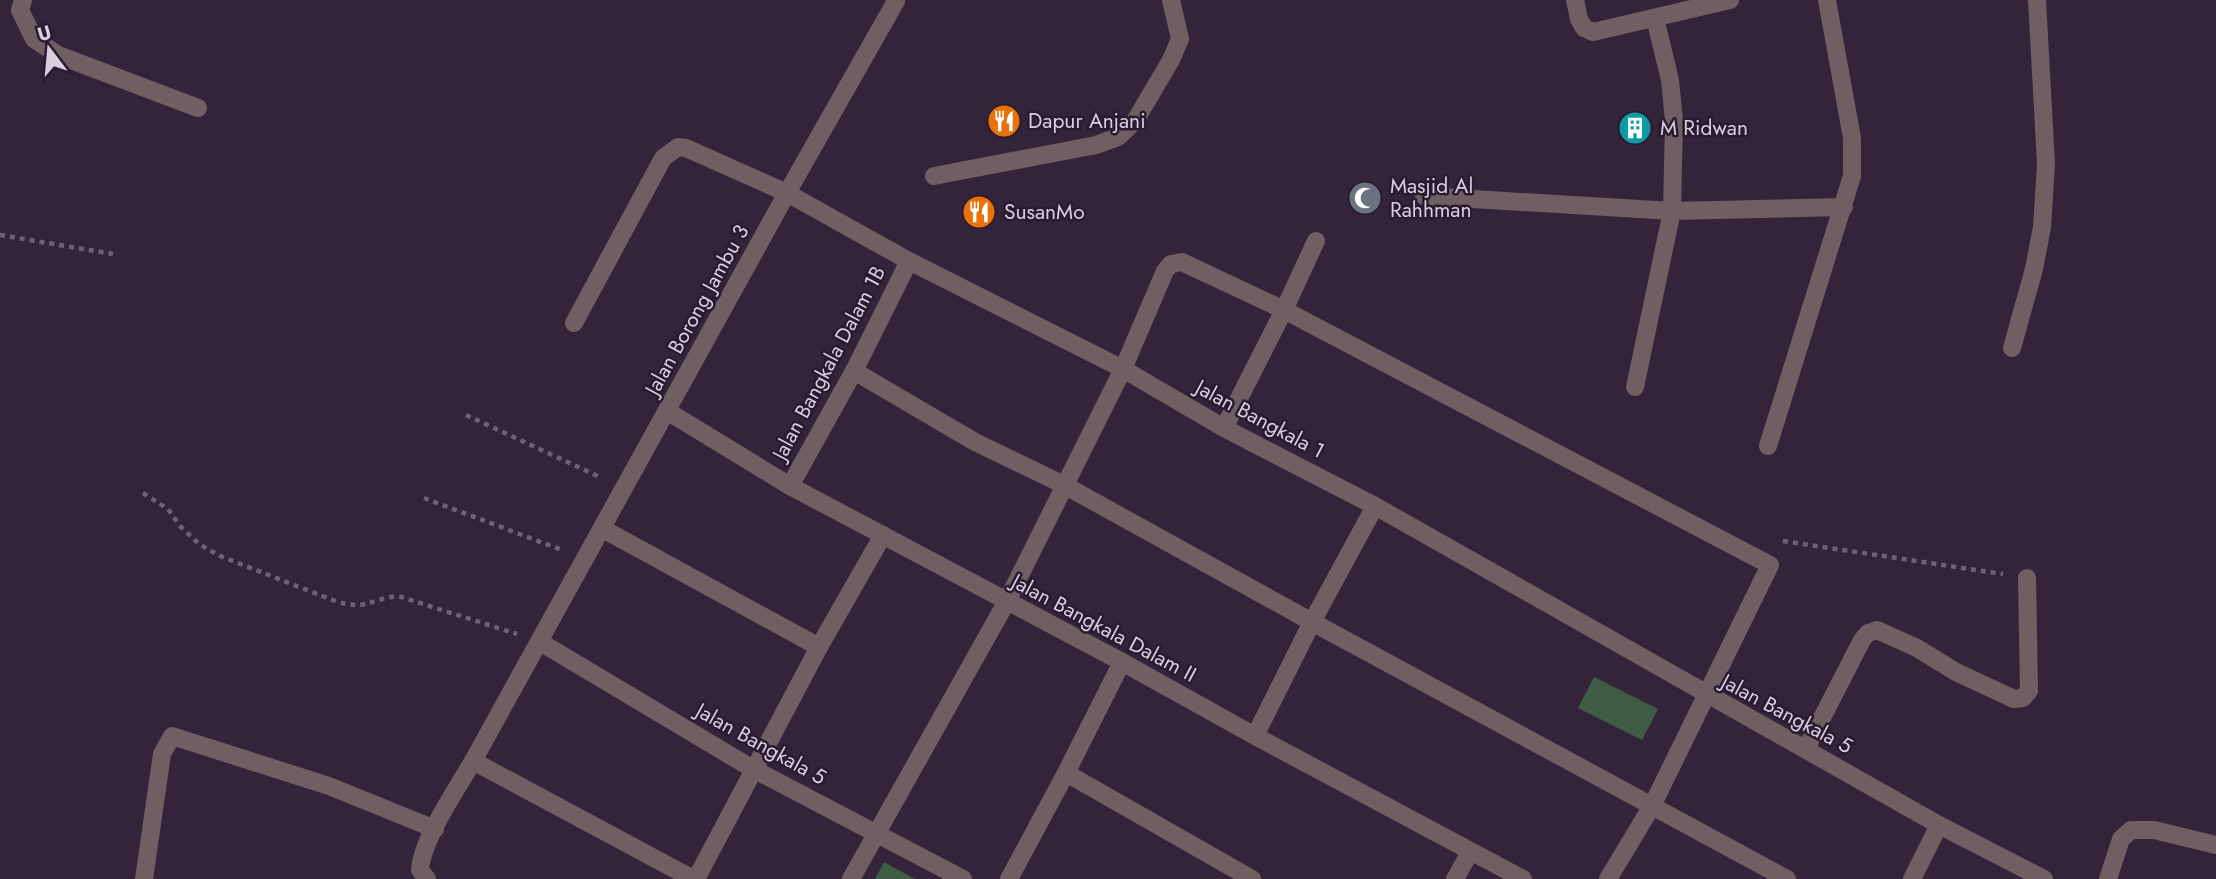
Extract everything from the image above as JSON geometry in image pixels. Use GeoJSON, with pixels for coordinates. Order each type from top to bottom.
{"type":"FeatureCollection","features":[{"type":"Feature","properties":{"kind":"street"},"geometry":{"type":"LineString","coordinates":[[934,176],[1096,145],[1118,137],[1135,121],[1171,60],[1180,39],[1171,0]]}},
{"type":"Feature","properties":{"kind":"street"},"geometry":{"type":"LineString","coordinates":[[1575,0],[1584,28],[1593,32],[1730,0]]}},
{"type":"Feature","properties":{"kind":"street"},"geometry":{"type":"LineString","coordinates":[[1768,446],[1852,176],[1852,138],[1827,0]]}},
{"type":"Feature","properties":{"kind":"street"},"geometry":{"type":"LineString","coordinates":[[2012,348],[2034,269],[2042,227],[2046,164],[2037,0]]}},
{"type":"Feature","properties":{"kind":"street","name":"Jalan Borong Jambu 3"},"geometry":{"type":"LineString","coordinates":[[427,879],[420,870],[421,859],[435,829],[787,193],[897,1]]}},
{"type":"Feature","properties":{"kind":"street"},"geometry":{"type":"LineString","coordinates":[[21,5],[34,39],[58,55],[198,108]]}},
{"type":"Feature","properties":{"kind":"street"},"geometry":{"type":"LineString","coordinates":[[1634,387],[1672,211],[1674,121],[1670,80],[1655,18]]}},
{"type":"Feature","properties":{"kind":"street","name":"Jalan Bangkala 1"},"geometry":{"type":"LineString","coordinates":[[574,323],[663,158],[671,150],[686,148],[787,193],[909,261],[1123,369],[1224,428],[1375,506],[1707,693]]}},
{"type":"Feature","properties":{"kind":"street"},"geometry":{"type":"LineString","coordinates":[[1424,196],[1672,211],[1844,207]]}},
{"type":"Feature","properties":{"kind":"street"},"geometry":{"type":"LineString","coordinates":[[1224,428],[1316,241]]}},
{"type":"Feature","properties":{"kind":"street","name":"Jalan Bangkala Dalam 1B"},"geometry":{"type":"LineString","coordinates":[[790,486],[854,371],[909,261]]}},
{"type":"Feature","properties":{"kind":"street"},"geometry":{"type":"LineString","coordinates":[[851,879],[1007,601],[1123,369],[1165,271],[1171,264],[1182,262],[1284,310],[1770,565],[1707,693]]}},
{"type":"Feature","properties":{"kind":"street"},"geometry":{"type":"LineString","coordinates":[[854,371],[975,442],[1064,485],[1775,876]]}},
{"type":"Feature","properties":{"kind":"street","name":"Jalan Bangkala Dalam II"},"geometry":{"type":"LineString","coordinates":[[667,411],[790,486],[1523,879]]}},
{"type":"Feature","properties":{"kind":"street"},"geometry":{"type":"LineString","coordinates":[[1255,736],[1312,622],[1375,506]]}},
{"type":"Feature","properties":{"kind":"street"},"geometry":{"type":"LineString","coordinates":[[603,529],[819,647]]}},
{"type":"Feature","properties":{"kind":"street"},"geometry":{"type":"LineString","coordinates":[[473,761],[694,879],[819,647],[883,535]]}},
{"type":"Feature","properties":{"kind":"street"},"geometry":{"type":"LineString","coordinates":[[1806,749],[1862,640],[1872,631],[1877,630],[1917,648],[1956,672],[2014,699],[2023,698],[2029,691],[2027,578]]}},
{"type":"Feature","properties":{"kind":"street","name":"Jalan Bangkala 5"},"geometry":{"type":"LineString","coordinates":[[540,642],[753,769],[963,879]]}},
{"type":"Feature","properties":{"kind":"street"},"geometry":{"type":"LineString","coordinates":[[1009,879],[1122,662]]}},
{"type":"Feature","properties":{"kind":"street","name":"Jalan Bangkala 5"},"geometry":{"type":"LineString","coordinates":[[1608,879],[1652,806],[1707,693],[1939,825],[2044,879]]}},
{"type":"Feature","properties":{"kind":"street"},"geometry":{"type":"LineString","coordinates":[[144,879],[162,754],[172,736],[328,786],[435,829]]}},
{"type":"Feature","properties":{"kind":"street"},"geometry":{"type":"LineString","coordinates":[[1066,773],[1252,879]]}},
{"type":"Feature","properties":{"kind":"street"},"geometry":{"type":"LineString","coordinates":[[1912,879],[1939,825]]}},
{"type":"Feature","properties":{"kind":"street"},"geometry":{"type":"LineString","coordinates":[[2108,879],[2121,839],[2131,830],[2154,830],[2216,845]]}},
{"type":"Feature","properties":{"kind":"street"},"geometry":{"type":"LineString","coordinates":[[1455,879],[1471,852]]}},
{"type":"Feature","properties":{"kind":"path"},"geometry":{"type":"LineString","coordinates":[[0,235],[113,254]]}},
{"type":"Feature","properties":{"kind":"path"},"geometry":{"type":"LineString","coordinates":[[466,415],[625,488]]}},
{"type":"Feature","properties":{"kind":"path"},"geometry":{"type":"LineString","coordinates":[[143,493],[168,509],[198,544],[220,556],[348,606],[364,606],[385,597],[410,598],[540,642]]}},
{"type":"Feature","properties":{"kind":"path"},"geometry":{"type":"LineString","coordinates":[[424,498],[586,559]]}},
{"type":"Feature","properties":{"kind":"path"},"geometry":{"type":"LineString","coordinates":[[1770,565],[1780,541],[2027,578]]}},
{"type":"Feature","properties":{"kind":"green space"},"geometry":{"type":"Polygon","coordinates":[[[1594,677],[1658,709],[1642,740],[1578,708],[1594,677]]]}},
{"type":"Feature","properties":{"kind":"green space"},"geometry":{"type":"Polygon","coordinates":[[[884,862],[915,879],[875,879],[884,862]]]}},
{"type":"Feature","properties":{"kind":"place","name":"Dapur Anjani"},"geometry":{"type":"Point","coordinates":[1004,121]}},
{"type":"Feature","properties":{"kind":"place","name":"M Ridwan"},"geometry":{"type":"Point","coordinates":[1635,128]}},
{"type":"Feature","properties":{"kind":"place","name":"Masjid Al Rahhman"},"geometry":{"type":"Point","coordinates":[1365,198]}},
{"type":"Feature","properties":{"kind":"place","name":"SusanMo"},"geometry":{"type":"Point","coordinates":[979,212]}}]}
